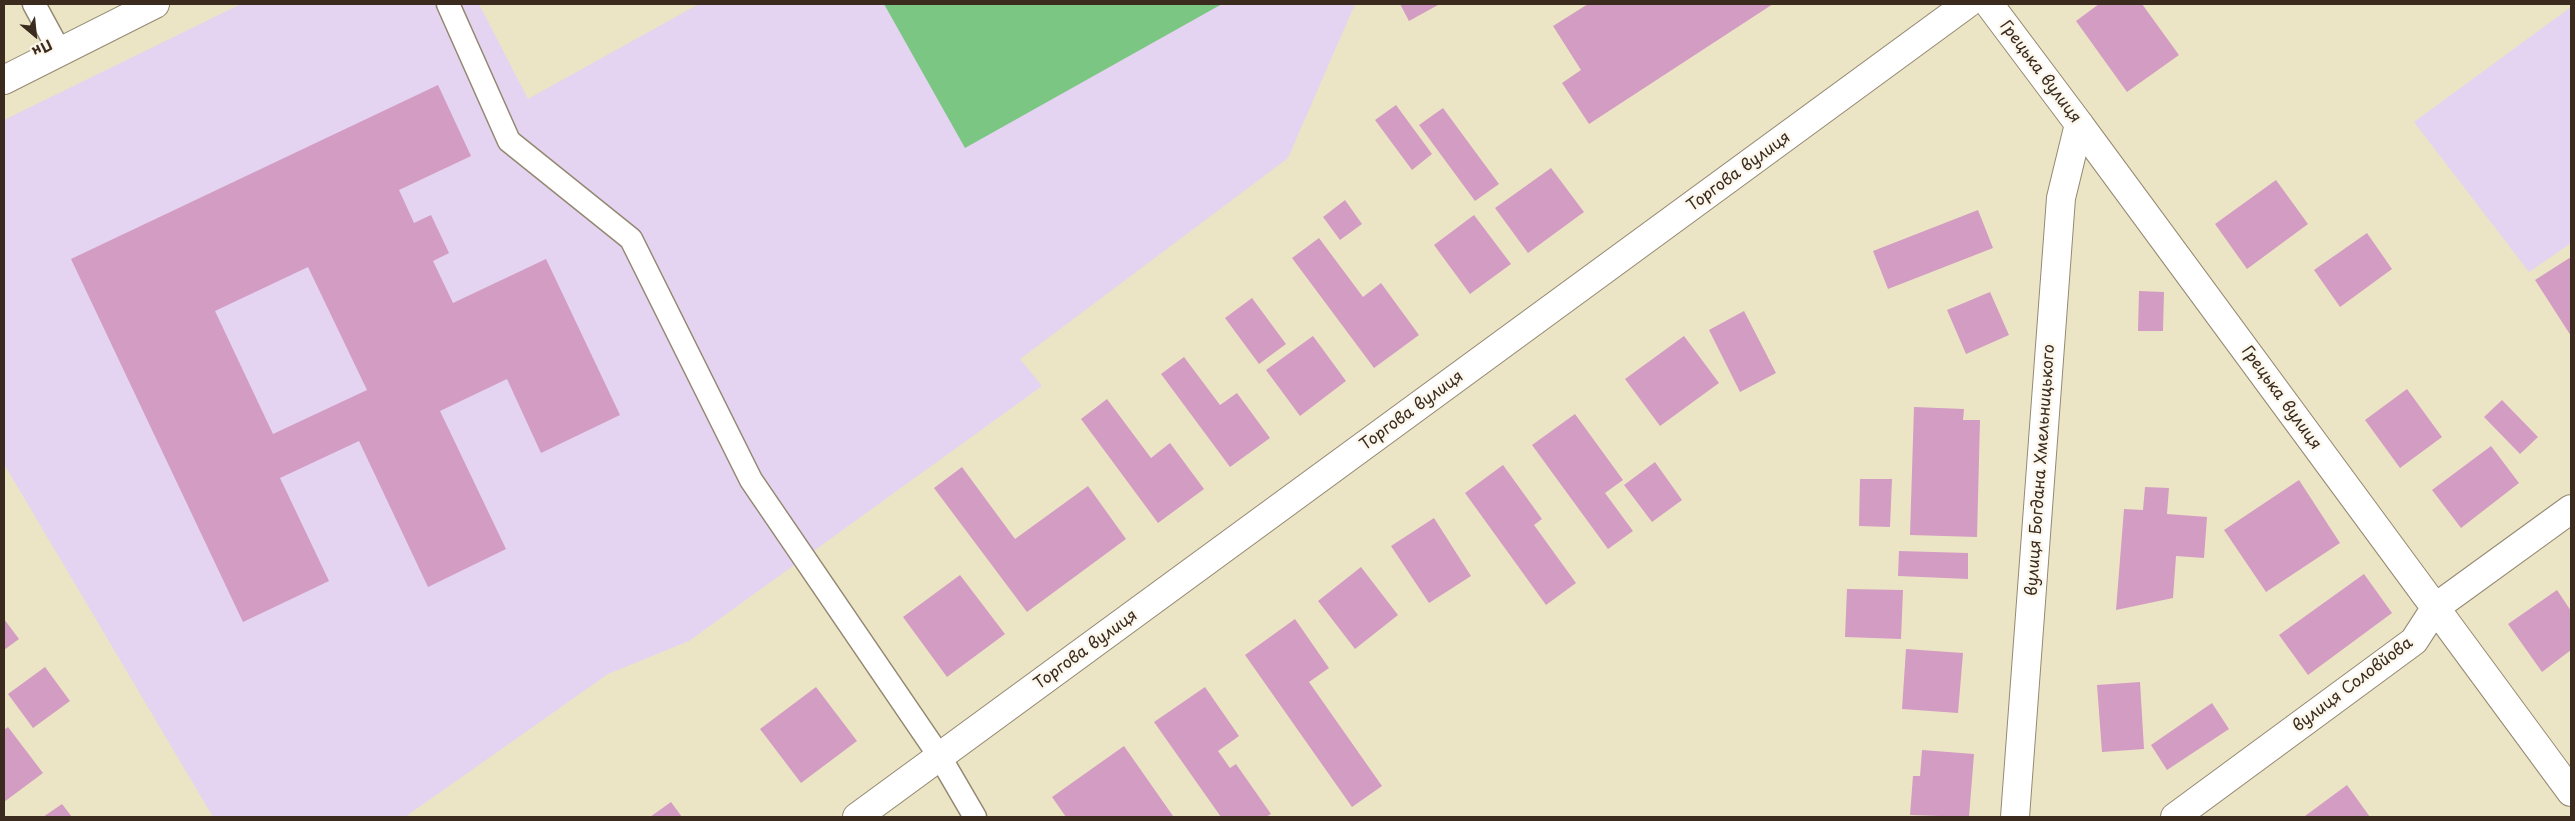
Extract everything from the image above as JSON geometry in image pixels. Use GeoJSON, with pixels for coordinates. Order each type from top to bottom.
{"type":"FeatureCollection","features":[{"type":"Feature","properties":{"kind":"street"},"geometry":{"type":"LineString","coordinates":[[4,80],[155,4]]}},
{"type":"Feature","properties":{"kind":"street","name":"Торгова вулиця"},"geometry":{"type":"LineString","coordinates":[[857,817],[1967,4]]}},
{"type":"Feature","properties":{"kind":"street","name":"Грецька вулиця"},"geometry":{"type":"LineString","coordinates":[[1989,4],[2571,792]]}},
{"type":"Feature","properties":{"kind":"street","name":"вулиця Богдана Хмельницького"},"geometry":{"type":"LineString","coordinates":[[2015,817],[2061,198],[2079,124]]}},
{"type":"Feature","properties":{"kind":"street","name":"вулиця Соловйова"},"geometry":{"type":"LineString","coordinates":[[2175,817],[2414,640],[2436,608],[2571,509]]}},
{"type":"Feature","properties":{"kind":"lane"},"geometry":{"type":"LineString","coordinates":[[34,4],[60,52]]}},
{"type":"Feature","properties":{"kind":"lane"},"geometry":{"type":"LineString","coordinates":[[448,4],[509,141],[631,239],[751,480],[940,757],[975,817]]}},
{"type":"Feature","properties":{"kind":"shaded area"},"geometry":{"type":"Polygon","coordinates":[[[241,4],[479,4],[528,99],[699,4],[1355,4],[1288,158],[1020,359],[1042,386],[689,641],[608,674],[405,817],[213,817],[4,464],[4,120],[241,4]]]}},
{"type":"Feature","properties":{"kind":"shaded area"},"geometry":{"type":"Polygon","coordinates":[[[2571,7],[2571,243],[2529,272],[2414,122],[2571,7]]]}},
{"type":"Feature","properties":{"kind":"green space"},"geometry":{"type":"Polygon","coordinates":[[[884,4],[1222,4],[965,148],[884,4]]]}},
{"type":"Feature","properties":{"kind":"building"},"geometry":{"type":"Polygon","coordinates":[[[1400,4],[1438,4],[1438,5],[1409,21],[1400,4]]]}},
{"type":"Feature","properties":{"kind":"building"},"geometry":{"type":"Polygon","coordinates":[[[1588,4],[1773,4],[1589,124],[1562,83],[1581,70],[1553,26],[1588,4]]]}},
{"type":"Feature","properties":{"kind":"building"},"geometry":{"type":"Polygon","coordinates":[[[2099,4],[2142,4],[2179,55],[2127,92],[2076,21],[2099,4]]]}},
{"type":"Feature","properties":{"kind":"building"},"geometry":{"type":"Polygon","coordinates":[[[438,85],[471,156],[399,190],[414,223],[431,215],[449,253],[433,261],[453,303],[546,259],[620,415],[541,453],[507,379],[440,411],[506,549],[428,587],[359,441],[280,478],[329,581],[243,622],[71,259],[438,85]],[[308,267],[215,311],[273,434],[367,390],[308,267]]]}},
{"type":"Feature","properties":{"kind":"building"},"geometry":{"type":"Polygon","coordinates":[[[1396,105],[1432,154],[1412,170],[1375,120],[1396,105]]]}},
{"type":"Feature","properties":{"kind":"building"},"geometry":{"type":"Polygon","coordinates":[[[1443,108],[1499,184],[1475,201],[1419,125],[1443,108]]]}},
{"type":"Feature","properties":{"kind":"building"},"geometry":{"type":"Polygon","coordinates":[[[1551,168],[1584,212],[1528,253],[1495,208],[1551,168]]]}},
{"type":"Feature","properties":{"kind":"building"},"geometry":{"type":"Polygon","coordinates":[[[2276,180],[2308,224],[2247,269],[2215,224],[2276,180]]]}},
{"type":"Feature","properties":{"kind":"building"},"geometry":{"type":"Polygon","coordinates":[[[1345,200],[1362,224],[1340,240],[1323,217],[1345,200]]]}},
{"type":"Feature","properties":{"kind":"building"},"geometry":{"type":"Polygon","coordinates":[[[1978,210],[1993,248],[1888,289],[1873,251],[1978,210]]]}},
{"type":"Feature","properties":{"kind":"building"},"geometry":{"type":"Polygon","coordinates":[[[1474,215],[1511,264],[1470,294],[1434,245],[1474,215]]]}},
{"type":"Feature","properties":{"kind":"building"},"geometry":{"type":"Polygon","coordinates":[[[2367,233],[2392,269],[2340,307],[2314,270],[2367,233]]]}},
{"type":"Feature","properties":{"kind":"building"},"geometry":{"type":"Polygon","coordinates":[[[1319,238],[1363,297],[1381,283],[1419,335],[1374,368],[1292,258],[1319,238]]]}},
{"type":"Feature","properties":{"kind":"building"},"geometry":{"type":"Polygon","coordinates":[[[2571,257],[2571,336],[2535,280],[2571,257]]]}},
{"type":"Feature","properties":{"kind":"building"},"geometry":{"type":"Polygon","coordinates":[[[2139,291],[2164,292],[2163,331],[2138,331],[2139,291]]]}},
{"type":"Feature","properties":{"kind":"building"},"geometry":{"type":"Polygon","coordinates":[[[1990,292],[2009,335],[1966,354],[1947,310],[1990,292]]]}},
{"type":"Feature","properties":{"kind":"building"},"geometry":{"type":"Polygon","coordinates":[[[1252,298],[1286,344],[1259,364],[1225,318],[1252,298]]]}},
{"type":"Feature","properties":{"kind":"building"},"geometry":{"type":"Polygon","coordinates":[[[1744,311],[1776,373],[1740,392],[1709,330],[1744,311]]]}},
{"type":"Feature","properties":{"kind":"building"},"geometry":{"type":"Polygon","coordinates":[[[1313,336],[1346,381],[1300,416],[1266,370],[1313,336]]]}},
{"type":"Feature","properties":{"kind":"building"},"geometry":{"type":"Polygon","coordinates":[[[1684,336],[1719,383],[1660,426],[1625,379],[1684,336]]]}},
{"type":"Feature","properties":{"kind":"building"},"geometry":{"type":"Polygon","coordinates":[[[1184,357],[1220,405],[1237,393],[1270,438],[1230,467],[1161,374],[1184,357]]]}},
{"type":"Feature","properties":{"kind":"building"},"geometry":{"type":"Polygon","coordinates":[[[2407,389],[2442,437],[2400,468],[2365,420],[2407,389]]]}},
{"type":"Feature","properties":{"kind":"building"},"geometry":{"type":"Polygon","coordinates":[[[1107,399],[1151,458],[1170,443],[1204,489],[1158,523],[1081,419],[1107,399]]]}},
{"type":"Feature","properties":{"kind":"building"},"geometry":{"type":"Polygon","coordinates":[[[2502,400],[2538,437],[2520,454],[2484,417],[2502,400]]]}},
{"type":"Feature","properties":{"kind":"building"},"geometry":{"type":"Polygon","coordinates":[[[1914,407],[1964,409],[1963,420],[1980,420],[1977,537],[1910,535],[1914,407]]]}},
{"type":"Feature","properties":{"kind":"building"},"geometry":{"type":"Polygon","coordinates":[[[1575,414],[1623,480],[1605,493],[1633,531],[1608,549],[1532,445],[1575,414]]]}},
{"type":"Feature","properties":{"kind":"building"},"geometry":{"type":"Polygon","coordinates":[[[2491,446],[2519,483],[2461,528],[2432,490],[2491,446]]]}},
{"type":"Feature","properties":{"kind":"building"},"geometry":{"type":"Polygon","coordinates":[[[1655,462],[1682,500],[1652,522],[1624,485],[1655,462]]]}},
{"type":"Feature","properties":{"kind":"building"},"geometry":{"type":"Polygon","coordinates":[[[1503,465],[1542,519],[1534,525],[1576,583],[1546,605],[1465,493],[1503,465]]]}},
{"type":"Feature","properties":{"kind":"building"},"geometry":{"type":"Polygon","coordinates":[[[962,467],[1015,539],[1088,486],[1126,539],[1027,612],[934,488],[962,467]]]}},
{"type":"Feature","properties":{"kind":"building"},"geometry":{"type":"Polygon","coordinates":[[[1860,479],[1892,479],[1890,527],[1859,526],[1860,479]]]}},
{"type":"Feature","properties":{"kind":"building"},"geometry":{"type":"Polygon","coordinates":[[[2299,480],[2340,543],[2266,592],[2224,530],[2299,480]]]}},
{"type":"Feature","properties":{"kind":"building"},"geometry":{"type":"Polygon","coordinates":[[[2145,487],[2169,488],[2167,514],[2207,517],[2204,558],[2176,556],[2173,598],[2116,610],[2124,509],[2143,510],[2145,487]]]}},
{"type":"Feature","properties":{"kind":"building"},"geometry":{"type":"Polygon","coordinates":[[[1434,518],[1471,576],[1429,603],[1391,546],[1434,518]]]}},
{"type":"Feature","properties":{"kind":"building"},"geometry":{"type":"Polygon","coordinates":[[[1899,551],[1968,553],[1968,579],[1898,576],[1899,551]]]}},
{"type":"Feature","properties":{"kind":"building"},"geometry":{"type":"Polygon","coordinates":[[[1361,567],[1398,615],[1355,649],[1318,601],[1361,567]]]}},
{"type":"Feature","properties":{"kind":"building"},"geometry":{"type":"Polygon","coordinates":[[[2364,574],[2392,613],[2308,675],[2279,635],[2364,574]]]}},
{"type":"Feature","properties":{"kind":"building"},"geometry":{"type":"Polygon","coordinates":[[[960,575],[1005,634],[947,677],[903,617],[960,575]]]}},
{"type":"Feature","properties":{"kind":"building"},"geometry":{"type":"Polygon","coordinates":[[[1847,589],[1903,590],[1901,639],[1845,637],[1847,589]]]}},
{"type":"Feature","properties":{"kind":"building"},"geometry":{"type":"Polygon","coordinates":[[[2557,590],[2571,611],[2571,650],[2542,672],[2508,624],[2557,590]]]}},
{"type":"Feature","properties":{"kind":"building"},"geometry":{"type":"Polygon","coordinates":[[[4,619],[19,639],[4,650],[4,619]]]}},
{"type":"Feature","properties":{"kind":"building"},"geometry":{"type":"Polygon","coordinates":[[[1295,619],[1329,668],[1309,682],[1382,786],[1352,807],[1245,655],[1295,619]]]}},
{"type":"Feature","properties":{"kind":"building"},"geometry":{"type":"Polygon","coordinates":[[[1906,649],[1963,653],[1958,713],[1902,709],[1906,649]]]}},
{"type":"Feature","properties":{"kind":"building"},"geometry":{"type":"Polygon","coordinates":[[[45,667],[70,701],[33,728],[8,694],[45,667]]]}},
{"type":"Feature","properties":{"kind":"building"},"geometry":{"type":"Polygon","coordinates":[[[2140,682],[2144,749],[2102,752],[2097,685],[2140,682]]]}},
{"type":"Feature","properties":{"kind":"building"},"geometry":{"type":"Polygon","coordinates":[[[816,687],[857,741],[801,783],[760,729],[816,687]]]}},
{"type":"Feature","properties":{"kind":"building"},"geometry":{"type":"Polygon","coordinates":[[[1205,687],[1239,736],[1218,751],[1230,768],[1236,764],[1271,814],[1266,817],[1221,817],[1154,722],[1205,687]]]}},
{"type":"Feature","properties":{"kind":"building"},"geometry":{"type":"Polygon","coordinates":[[[2212,703],[2229,729],[2167,770],[2151,745],[2212,703]]]}},
{"type":"Feature","properties":{"kind":"building"},"geometry":{"type":"Polygon","coordinates":[[[8,727],[43,773],[4,802],[4,730],[8,727]]]}},
{"type":"Feature","properties":{"kind":"building"},"geometry":{"type":"Polygon","coordinates":[[[1124,746],[1173,816],[1066,817],[1052,797],[1124,746]]]}},
{"type":"Feature","properties":{"kind":"building"},"geometry":{"type":"Polygon","coordinates":[[[1922,750],[1974,754],[1969,817],[1910,815],[1913,776],[1920,776],[1922,750]]]}},
{"type":"Feature","properties":{"kind":"building"},"geometry":{"type":"Polygon","coordinates":[[[2347,785],[2370,817],[2305,816],[2347,785]]]}},
{"type":"Feature","properties":{"kind":"building"},"geometry":{"type":"Polygon","coordinates":[[[671,802],[682,817],[650,817],[671,802]]]}},
{"type":"Feature","properties":{"kind":"building"},"geometry":{"type":"Polygon","coordinates":[[[62,804],[72,817],[43,817],[62,804]]]}}]}
